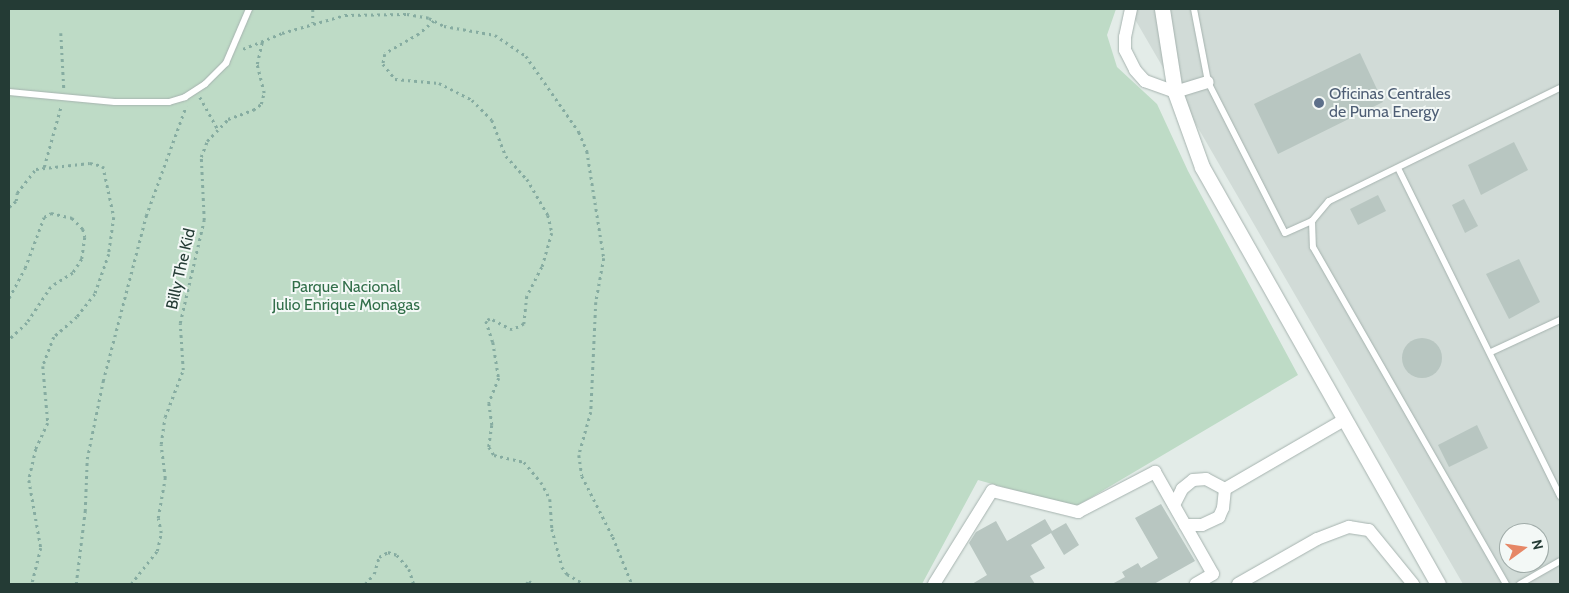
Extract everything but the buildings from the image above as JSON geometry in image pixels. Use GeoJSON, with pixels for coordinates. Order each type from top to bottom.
{"type":"FeatureCollection","features":[{"type":"Feature","properties":{"kind":"street"},"geometry":{"type":"LineString","coordinates":[[1131,9],[1125,37],[1125,50],[1135,70],[1145,80],[1174,92],[1208,82]]}},
{"type":"Feature","properties":{"kind":"street"},"geometry":{"type":"LineString","coordinates":[[1162,9],[1174,92],[1202,167],[1438,584]]}},
{"type":"Feature","properties":{"kind":"street"},"geometry":{"type":"LineString","coordinates":[[1225,489],[1344,420]]}},
{"type":"Feature","properties":{"kind":"street"},"geometry":{"type":"LineString","coordinates":[[934,584],[992,491],[1078,512],[1155,472],[1212,574],[1196,584]]}},
{"type":"Feature","properties":{"kind":"street"},"geometry":{"type":"LineString","coordinates":[[1174,505],[1182,489],[1193,480],[1206,479],[1225,489]]}},
{"type":"Feature","properties":{"kind":"street"},"geometry":{"type":"LineString","coordinates":[[1185,525],[1202,525],[1219,517],[1224,508],[1225,489]]}},
{"type":"Feature","properties":{"kind":"street"},"geometry":{"type":"LineString","coordinates":[[1238,584],[1317,539],[1349,527],[1369,530],[1413,584]]}},
{"type":"Feature","properties":{"kind":"lane"},"geometry":{"type":"LineString","coordinates":[[9,92],[114,102],[169,102],[190,95],[226,63],[249,9]]}},
{"type":"Feature","properties":{"kind":"lane"},"geometry":{"type":"LineString","coordinates":[[1194,9],[1208,82],[1285,234],[1312,221],[1329,201],[1560,88]]}},
{"type":"Feature","properties":{"kind":"lane"},"geometry":{"type":"LineString","coordinates":[[1398,168],[1491,352],[1560,496]]}},
{"type":"Feature","properties":{"kind":"lane"},"geometry":{"type":"LineString","coordinates":[[1312,221],[1313,247],[1506,584]]}},
{"type":"Feature","properties":{"kind":"lane"},"geometry":{"type":"LineString","coordinates":[[1491,352],[1560,320]]}},
{"type":"Feature","properties":{"kind":"lane"},"geometry":{"type":"LineString","coordinates":[[1520,584],[1560,561]]}},
{"type":"Feature","properties":{"kind":"path"},"geometry":{"type":"LineString","coordinates":[[312,9],[313,23]]}},
{"type":"Feature","properties":{"kind":"path"},"geometry":{"type":"LineString","coordinates":[[344,9],[344,15]]}},
{"type":"Feature","properties":{"kind":"path"},"geometry":{"type":"LineString","coordinates":[[231,52],[313,23],[344,15],[408,14],[495,35],[511,43],[526,56],[582,138],[604,258],[596,302],[591,412],[580,462],[582,476],[614,537],[632,584]]}},
{"type":"Feature","properties":{"kind":"path"},"geometry":{"type":"LineString","coordinates":[[434,21],[420,34],[385,54],[383,64],[395,79],[439,83],[472,100],[492,120],[506,156],[527,179],[548,215],[552,233],[542,267],[527,296],[524,324],[512,330],[490,319],[486,321],[494,342],[499,378],[489,403],[492,425],[489,447],[494,455],[524,462],[541,482],[550,499],[552,528],[562,567],[567,574],[584,584]]}},
{"type":"Feature","properties":{"kind":"path"},"geometry":{"type":"LineString","coordinates":[[44,167],[63,97],[65,58],[61,33]]}},
{"type":"Feature","properties":{"kind":"path","name":"Billy The Kid"},"geometry":{"type":"LineString","coordinates":[[131,584],[158,550],[161,533],[158,518],[165,478],[161,444],[165,417],[183,370],[180,323],[204,220],[200,157],[208,141],[228,119],[253,110],[261,104],[264,93],[257,64],[262,42]]}},
{"type":"Feature","properties":{"kind":"path"},"geometry":{"type":"LineString","coordinates":[[197,90],[219,131]]}},
{"type":"Feature","properties":{"kind":"path"},"geometry":{"type":"LineString","coordinates":[[76,584],[86,511],[87,459],[102,381],[146,216],[190,95]]}},
{"type":"Feature","properties":{"kind":"path"},"geometry":{"type":"LineString","coordinates":[[9,206],[16,201],[17,193],[36,169],[90,163],[103,166],[114,218],[110,247],[95,294],[77,317],[54,337],[43,366],[48,423],[36,449],[29,480],[41,548],[32,584]]}},
{"type":"Feature","properties":{"kind":"path"},"geometry":{"type":"LineString","coordinates":[[9,298],[25,268],[44,218],[51,213],[72,218],[83,229],[86,237],[82,260],[73,273],[50,287],[28,323],[9,340]]}},
{"type":"Feature","properties":{"kind":"path"},"geometry":{"type":"LineString","coordinates":[[365,584],[374,574],[379,557],[388,552],[397,555],[409,569],[414,584]]}},
{"type":"Feature","properties":{"kind":"path"},"geometry":{"type":"LineString","coordinates":[[526,584],[530,581],[533,584]]}},
{"type":"Feature","properties":{"kind":"shaded area"},"geometry":{"type":"Polygon","coordinates":[[[1129,9],[1560,9],[1560,584],[1463,584],[1129,9]]]}},
{"type":"Feature","properties":{"kind":"green space","name":"Parque Nacional Julio Enrique Monagas"},"geometry":{"type":"Polygon","coordinates":[[[9,9],[1116,9],[1107,35],[1117,67],[1157,104],[1188,171],[1298,375],[1075,507],[978,480],[922,584],[9,584],[9,9]]]}},
{"type":"Feature","properties":{"kind":"place","name":"Oficinas Centrales de Puma Energy"},"geometry":{"type":"Point","coordinates":[1319,103]}}]}
